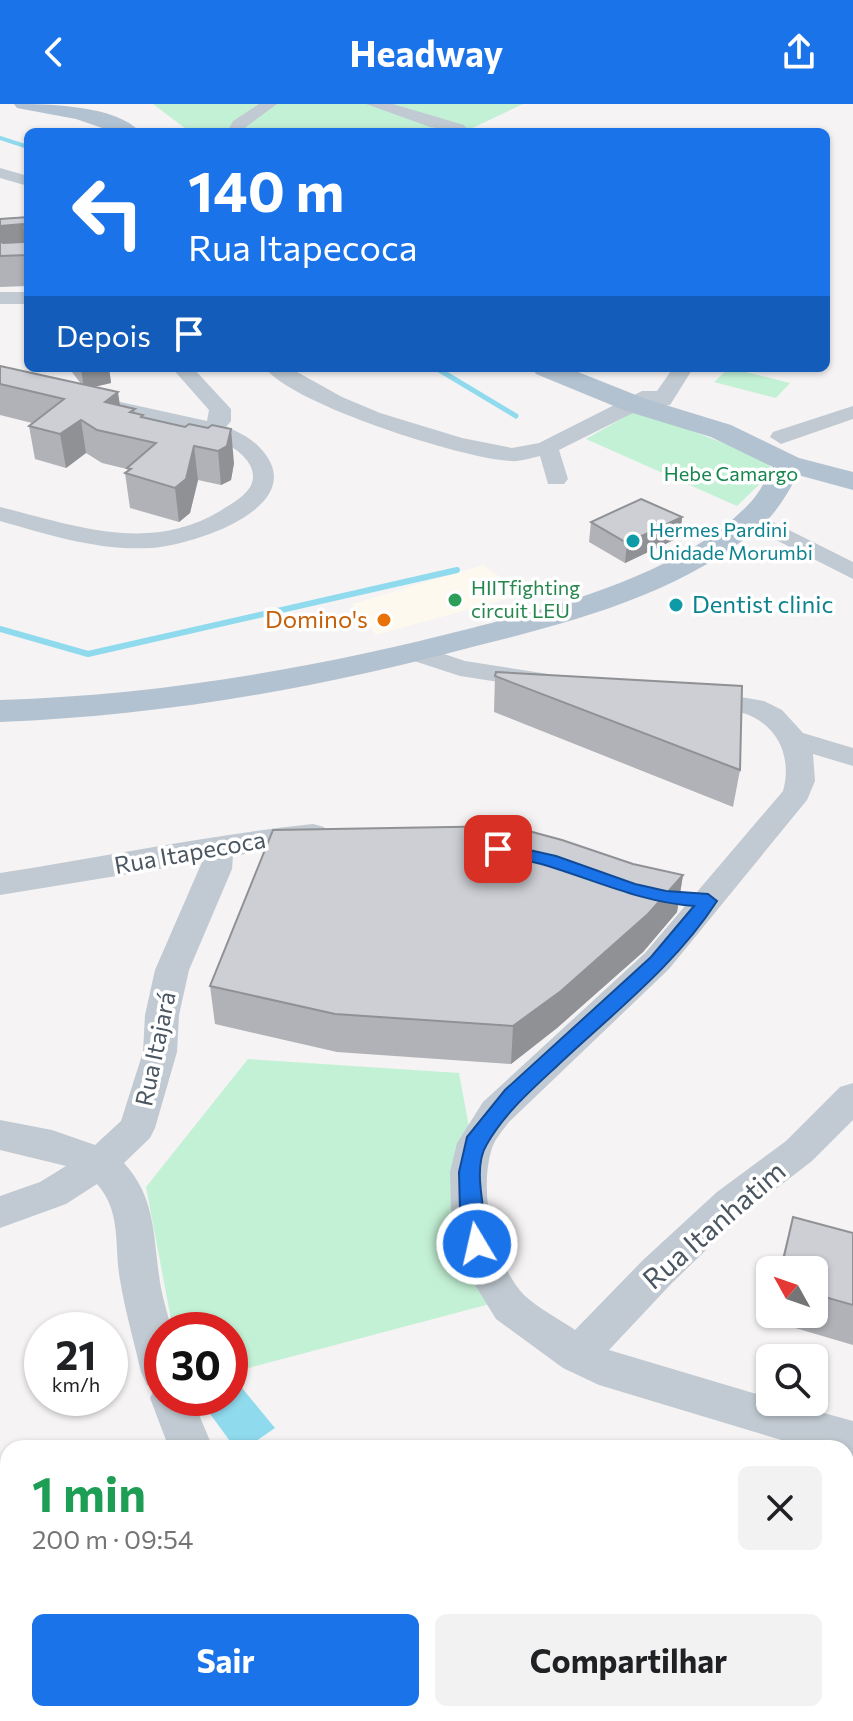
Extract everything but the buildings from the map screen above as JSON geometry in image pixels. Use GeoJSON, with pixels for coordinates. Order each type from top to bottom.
{"type":"FeatureCollection","features":[{"type":"Feature","properties":{"kind":"main road"},"geometry":{"type":"LineString","coordinates":[[24,104],[64,110],[122,128]]}},
{"type":"Feature","properties":{"kind":"main road"},"geometry":{"type":"LineString","coordinates":[[65,104],[142,128]]}},
{"type":"Feature","properties":{"kind":"main road"},"geometry":{"type":"LineString","coordinates":[[558,372],[649,400]]}},
{"type":"Feature","properties":{"kind":"main road"},"geometry":{"type":"LineString","coordinates":[[587,372],[721,431],[789,448],[804,457],[853,462]]}},
{"type":"Feature","properties":{"kind":"main road"},"geometry":{"type":"LineString","coordinates":[[789,448],[824,474]]}},
{"type":"Feature","properties":{"kind":"main road"},"geometry":{"type":"LineString","coordinates":[[762,507],[789,448]]}},
{"type":"Feature","properties":{"kind":"main road"},"geometry":{"type":"LineString","coordinates":[[0,711],[104,707],[224,692],[417,653],[551,615],[643,583],[682,563],[802,476],[824,474],[853,481]]}},
{"type":"Feature","properties":{"kind":"street"},"geometry":{"type":"LineString","coordinates":[[237,128],[266,106],[280,104]]}},
{"type":"Feature","properties":{"kind":"street"},"geometry":{"type":"LineString","coordinates":[[385,105],[416,125],[458,128]]}},
{"type":"Feature","properties":{"kind":"street"},"geometry":{"type":"LineString","coordinates":[[0,173],[24,180]]}},
{"type":"Feature","properties":{"kind":"street"},"geometry":{"type":"LineString","coordinates":[[0,298],[24,298]]}},
{"type":"Feature","properties":{"kind":"street"},"geometry":{"type":"LineString","coordinates":[[186,372],[220,409],[220,421],[211,429]]}},
{"type":"Feature","properties":{"kind":"street"},"geometry":{"type":"LineString","coordinates":[[282,372],[334,402],[421,433],[512,455],[546,448],[649,400],[680,372]]}},
{"type":"Feature","properties":{"kind":"street"},"geometry":{"type":"LineString","coordinates":[[0,514],[87,538],[112,541],[173,538],[213,526],[231,516],[255,495],[263,482],[259,459],[240,441],[211,429],[70,397]]}},
{"type":"Feature","properties":{"kind":"street"},"geometry":{"type":"LineString","coordinates":[[789,448],[853,412]]}},
{"type":"Feature","properties":{"kind":"street"},"geometry":{"type":"LineString","coordinates":[[546,448],[551,454],[556,479]]}},
{"type":"Feature","properties":{"kind":"street"},"geometry":{"type":"LineString","coordinates":[[762,507],[853,572]]}},
{"type":"Feature","properties":{"kind":"street"},"geometry":{"type":"LineString","coordinates":[[417,653],[460,668],[571,683]]}},
{"type":"Feature","properties":{"kind":"street"},"geometry":{"type":"LineString","coordinates":[[664,694],[725,701],[762,710],[784,726],[800,751],[803,763],[797,793],[657,961],[507,1101],[475,1143],[469,1172],[474,1236],[484,1267],[510,1307],[578,1355],[599,1366],[696,1397],[849,1440]]}},
{"type":"Feature","properties":{"kind":"street"},"geometry":{"type":"LineString","coordinates":[[793,739],[853,757]]}},
{"type":"Feature","properties":{"kind":"street","name":"Rua Itapecoca"},"geometry":{"type":"LineString","coordinates":[[0,884],[287,836],[339,833]]}},
{"type":"Feature","properties":{"kind":"street","name":"Rua Itajará"},"geometry":{"type":"LineString","coordinates":[[0,1212],[53,1193],[101,1163],[137,1128],[160,1052],[162,1015],[172,970],[216,869],[219,849]]}},
{"type":"Feature","properties":{"kind":"street"},"geometry":{"type":"LineString","coordinates":[[666,898],[708,901]]}},
{"type":"Feature","properties":{"kind":"street","name":"Rua Itanhatim"},"geometry":{"type":"LineString","coordinates":[[578,1355],[709,1223],[799,1151],[853,1097]]}},
{"type":"Feature","properties":{"kind":"street"},"geometry":{"type":"LineString","coordinates":[[0,1135],[52,1145],[101,1163],[121,1185],[135,1219],[139,1278],[147,1312]]}},
{"type":"Feature","properties":{"kind":"street"},"geometry":{"type":"LineString","coordinates":[[178,1416],[188,1440]]}},
{"type":"Feature","properties":{"kind":"shaded area"},"geometry":{"type":"Polygon","coordinates":[[[483,565],[524,594],[376,635],[352,604],[483,565]]]}},
{"type":"Feature","properties":{"kind":"green space"},"geometry":{"type":"Polygon","coordinates":[[[153,104],[523,104],[472,128],[185,128],[153,104]]]}},
{"type":"Feature","properties":{"kind":"green space"},"geometry":{"type":"Polygon","coordinates":[[[725,372],[745,372],[790,383],[776,398],[714,382],[725,372]]]}},
{"type":"Feature","properties":{"kind":"green space","name":"Hebe Camargo"},"geometry":{"type":"Polygon","coordinates":[[[637,410],[760,457],[774,470],[737,506],[586,439],[637,410]]]}},
{"type":"Feature","properties":{"kind":"green space"},"geometry":{"type":"Polygon","coordinates":[[[248,1059],[459,1073],[501,1301],[248,1368],[248,1312],[170,1312],[146,1187],[248,1059]]]}},
{"type":"Feature","properties":{"kind":"water"},"geometry":{"type":"Polygon","coordinates":[[[248,1395],[275,1428],[258,1440],[229,1440],[212,1416],[248,1416],[248,1395]]]}},
{"type":"Feature","properties":{"kind":"waterway"},"geometry":{"type":"LineString","coordinates":[[0,138],[24,146]]}},
{"type":"Feature","properties":{"kind":"waterway"},"geometry":{"type":"LineString","coordinates":[[443,372],[516,416]]}},
{"type":"Feature","properties":{"kind":"waterway"},"geometry":{"type":"LineString","coordinates":[[0,629],[88,654],[457,570]]}},
{"type":"Feature","properties":{"kind":"place","name":"Hermes Pardini Unidade Morumbi"},"geometry":{"type":"Point","coordinates":[633,541]}},
{"type":"Feature","properties":{"kind":"place","name":"HIITfighting circuit LEU"},"geometry":{"type":"Point","coordinates":[455,600]}},
{"type":"Feature","properties":{"kind":"place","name":"Dentist clinic"},"geometry":{"type":"Point","coordinates":[676,605]}},
{"type":"Feature","properties":{"kind":"place","name":"Domino's"},"geometry":{"type":"Point","coordinates":[384,620]}},
{"type":"Feature","properties":{"kind":"route"},"geometry":{"type":"LineString","coordinates":[[477,1244],[470,1210],[469,1172],[475,1143],[512,1095],[617,1002],[708,901],[666,898],[550,860],[498,849]]}}]}
